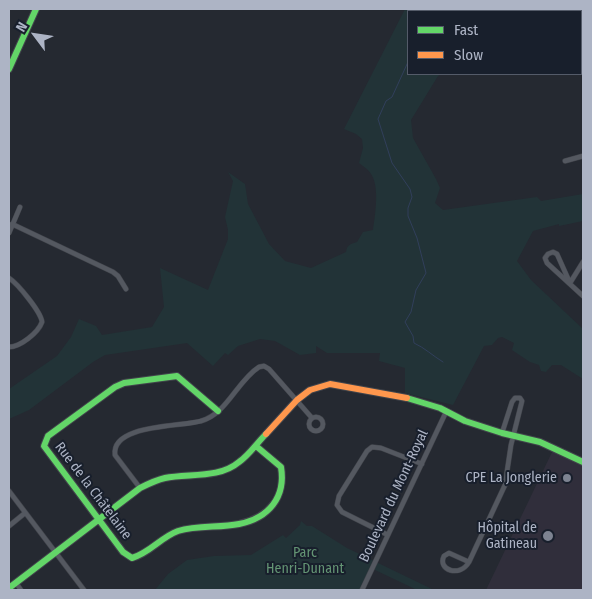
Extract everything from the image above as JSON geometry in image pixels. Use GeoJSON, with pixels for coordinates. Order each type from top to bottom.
{"type":"FeatureCollection","features":[{"type":"Feature","properties":{"kind":"street"},"geometry":{"type":"LineString","coordinates":[[9,69],[36,9]]}},
{"type":"Feature","properties":{"kind":"street"},"geometry":{"type":"LineString","coordinates":[[565,161],[583,156]]}},
{"type":"Feature","properties":{"kind":"street"},"geometry":{"type":"LineString","coordinates":[[9,233],[20,208]]}},
{"type":"Feature","properties":{"kind":"street"},"geometry":{"type":"LineString","coordinates":[[12,224],[113,272],[118,276],[126,289]]}},
{"type":"Feature","properties":{"kind":"street"},"geometry":{"type":"LineString","coordinates":[[570,283],[557,254],[553,252],[548,254],[545,258],[547,263],[583,296]]}},
{"type":"Feature","properties":{"kind":"street"},"geometry":{"type":"LineString","coordinates":[[570,283],[583,262]]}},
{"type":"Feature","properties":{"kind":"street"},"geometry":{"type":"LineString","coordinates":[[9,278],[40,314],[42,322],[39,328],[30,336],[17,345],[9,347]]}},
{"type":"Feature","properties":{"kind":"street"},"geometry":{"type":"LineString","coordinates":[[140,488],[115,455],[115,448],[118,443],[130,434],[138,431],[197,422],[210,417],[218,411],[256,369],[262,366],[269,369],[312,418]]}},
{"type":"Feature","properties":{"kind":"street","name":"Rue de la Châtelaine"},"geometry":{"type":"LineString","coordinates":[[218,411],[179,377],[172,376],[124,383],[115,387],[48,436],[44,443],[46,451],[98,520],[123,552],[132,558],[138,557],[162,538],[177,531],[238,525],[250,522],[267,512],[275,504],[284,476],[279,465],[256,446]]}},
{"type":"Feature","properties":{"kind":"street"},"geometry":{"type":"LineString","coordinates":[[9,588],[151,481],[162,478],[209,474],[226,470],[240,463],[297,400],[315,388],[325,385],[336,385],[405,397],[440,408],[465,421],[513,437],[540,442],[583,462]]}},
{"type":"Feature","properties":{"kind":"street"},"geometry":{"type":"LineString","coordinates":[[469,562],[448,553],[442,561],[443,566],[455,571],[464,569],[469,562],[505,485],[513,437],[522,401],[520,398],[515,398],[512,402],[502,433]]}},
{"type":"Feature","properties":{"kind":"street","name":"Boulevard du Mont-Royal"},"geometry":{"type":"LineString","coordinates":[[362,590],[446,412]]}},
{"type":"Feature","properties":{"kind":"street"},"geometry":{"type":"LineString","coordinates":[[388,536],[342,512],[337,505],[339,496],[367,451],[372,447],[381,448],[422,464]]}},
{"type":"Feature","properties":{"kind":"street"},"geometry":{"type":"LineString","coordinates":[[9,491],[84,590]]}},
{"type":"Feature","properties":{"kind":"street"},"geometry":{"type":"LineString","coordinates":[[9,526],[25,513]]}},
{"type":"Feature","properties":{"kind":"street"},"geometry":{"type":"LineString","coordinates":[[16,583],[21,590]]}},
{"type":"Feature","properties":{"kind":"shaded area","name":"Hôpital de Gatineau"},"geometry":{"type":"Polygon","coordinates":[[[554,448],[583,462],[583,590],[486,590],[554,448]]]}},
{"type":"Feature","properties":{"kind":"green space"},"geometry":{"type":"Polygon","coordinates":[[[405,9],[475,9],[407,10],[407,75],[440,75],[411,120],[413,138],[440,188],[435,203],[443,210],[537,197],[541,201],[583,194],[583,221],[559,226],[559,224],[533,231],[517,261],[531,280],[583,329],[583,379],[561,365],[552,365],[546,372],[541,371],[539,365],[530,362],[512,350],[514,343],[502,337],[498,338],[492,345],[484,346],[453,405],[405,393],[405,368],[379,361],[380,353],[327,353],[316,346],[316,353],[300,355],[275,341],[260,339],[238,346],[228,355],[225,353],[213,366],[187,343],[105,355],[29,410],[9,419],[9,389],[57,356],[71,337],[79,319],[96,326],[102,335],[152,327],[164,307],[160,268],[208,290],[228,239],[225,217],[233,181],[228,172],[245,184],[248,204],[269,244],[285,261],[311,268],[346,252],[348,246],[357,242],[363,232],[373,230],[376,201],[374,180],[369,171],[359,163],[363,148],[362,139],[344,129],[405,9]]]}},
{"type":"Feature","properties":{"kind":"green space","name":"Parc Henri-Dunant"},"geometry":{"type":"Polygon","coordinates":[[[301,521],[347,548],[434,590],[417,590],[373,569],[362,590],[155,590],[168,574],[187,560],[214,556],[251,555],[283,535],[286,538],[300,525],[301,521]]]}},
{"type":"Feature","properties":{"kind":"waterway"},"geometry":{"type":"LineString","coordinates":[[407,64],[392,97],[386,101],[378,119],[392,163],[410,189],[412,197],[408,208],[408,216],[417,238],[426,273],[416,290],[411,312],[405,322],[413,336],[414,343],[443,362]]}},
{"type":"Feature","properties":{"kind":"traffic: fast"},"geometry":{"type":"LineString","coordinates":[[9,69],[36,9]]}},
{"type":"Feature","properties":{"kind":"traffic: fast"},"geometry":{"type":"LineString","coordinates":[[218,411],[177,376],[124,383],[115,387],[48,436],[44,446],[123,552],[132,558],[144,553],[178,531],[239,524],[259,517],[267,511],[278,497],[281,488],[281,467],[256,446]]}},
{"type":"Feature","properties":{"kind":"traffic: fast"},"geometry":{"type":"LineString","coordinates":[[407,398],[440,408],[465,421],[502,433],[540,442],[583,462]]}},
{"type":"Feature","properties":{"kind":"traffic: fast"},"geometry":{"type":"LineString","coordinates":[[9,588],[140,488],[165,478],[222,471],[239,462],[266,434]]}},
{"type":"Feature","properties":{"kind":"traffic: slow"},"geometry":{"type":"LineString","coordinates":[[266,434],[297,400],[310,390],[330,384],[407,398]]}},
{"type":"Feature","properties":{"kind":"place","name":"CPE La Jonglerie"},"geometry":{"type":"Point","coordinates":[567,478]}},
{"type":"Feature","properties":{"kind":"place","name":"Hôpital de Gatineau"},"geometry":{"type":"Point","coordinates":[548,536]}}]}
